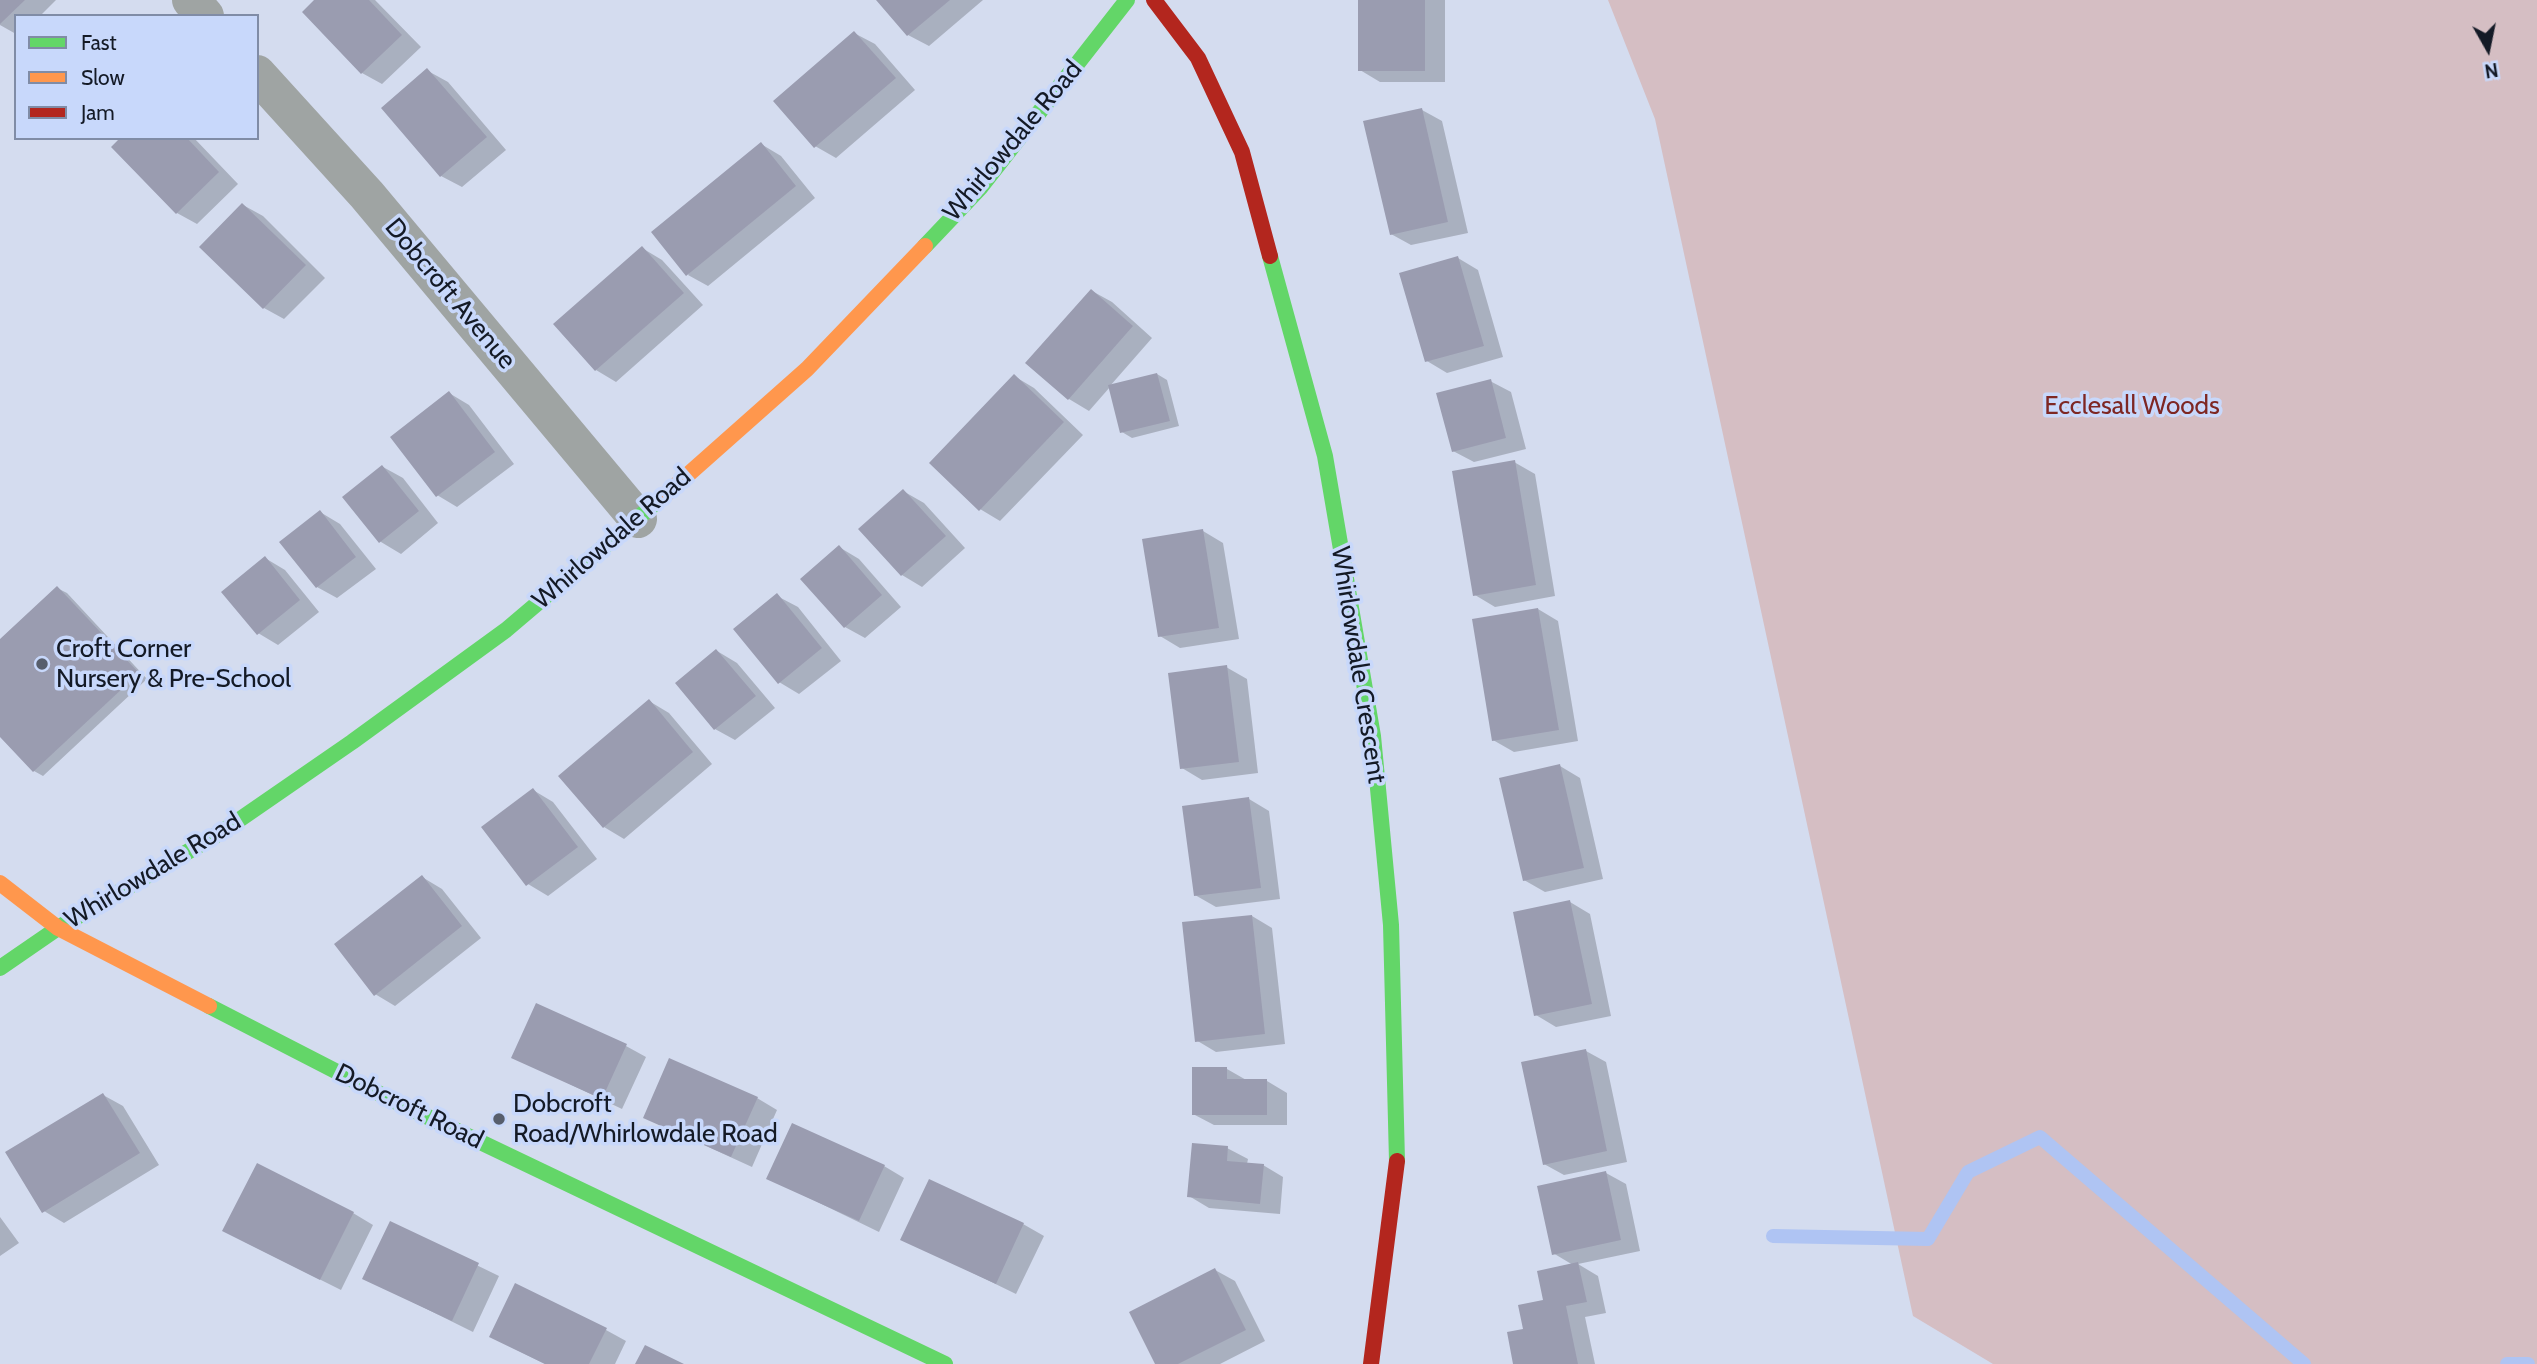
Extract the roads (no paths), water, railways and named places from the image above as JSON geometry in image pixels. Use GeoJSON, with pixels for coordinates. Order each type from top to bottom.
{"type":"FeatureCollection","features":[{"type":"Feature","properties":{"kind":"street"},"geometry":{"type":"LineString","coordinates":[[191,0],[203,14]]}},
{"type":"Feature","properties":{"kind":"street","name":"Whirlowdale Road"},"geometry":{"type":"LineString","coordinates":[[0,968],[58,928],[223,831],[352,742],[506,630],[638,519],[807,369],[980,188],[1127,0]]}},
{"type":"Feature","properties":{"kind":"street","name":"Whirlowdale Crescent"},"geometry":{"type":"LineString","coordinates":[[1154,0],[1198,58],[1242,152],[1325,456],[1373,736],[1391,925],[1397,1163],[1371,1364]]}},
{"type":"Feature","properties":{"kind":"street","name":"Dobcroft Avenue"},"geometry":{"type":"LineString","coordinates":[[259,76],[367,195],[638,519]]}},
{"type":"Feature","properties":{"kind":"street","name":"Dobcroft Road"},"geometry":{"type":"LineString","coordinates":[[0,883],[58,928],[384,1096],[945,1364]]}},
{"type":"Feature","properties":{"kind":"waterway"},"geometry":{"type":"LineString","coordinates":[[1773,1236],[1928,1239],[1968,1172],[2040,1137],[2304,1364]]}},
{"type":"Feature","properties":{"kind":"waterway"},"geometry":{"type":"LineString","coordinates":[[2507,1364],[2528,1364]]}},
{"type":"Feature","properties":{"kind":"place","name":"Croft Corner Nursery & Pre-School"},"geometry":{"type":"Point","coordinates":[42,664]}},
{"type":"Feature","properties":{"kind":"place","name":"Dobcroft Road/Whirlowdale Road"},"geometry":{"type":"Point","coordinates":[499,1119]}},
{"type":"Feature","properties":{"kind":"park label","name":"Ecclesall Woods"},"geometry":{"type":"Point","coordinates":[2132,406]}}]}
